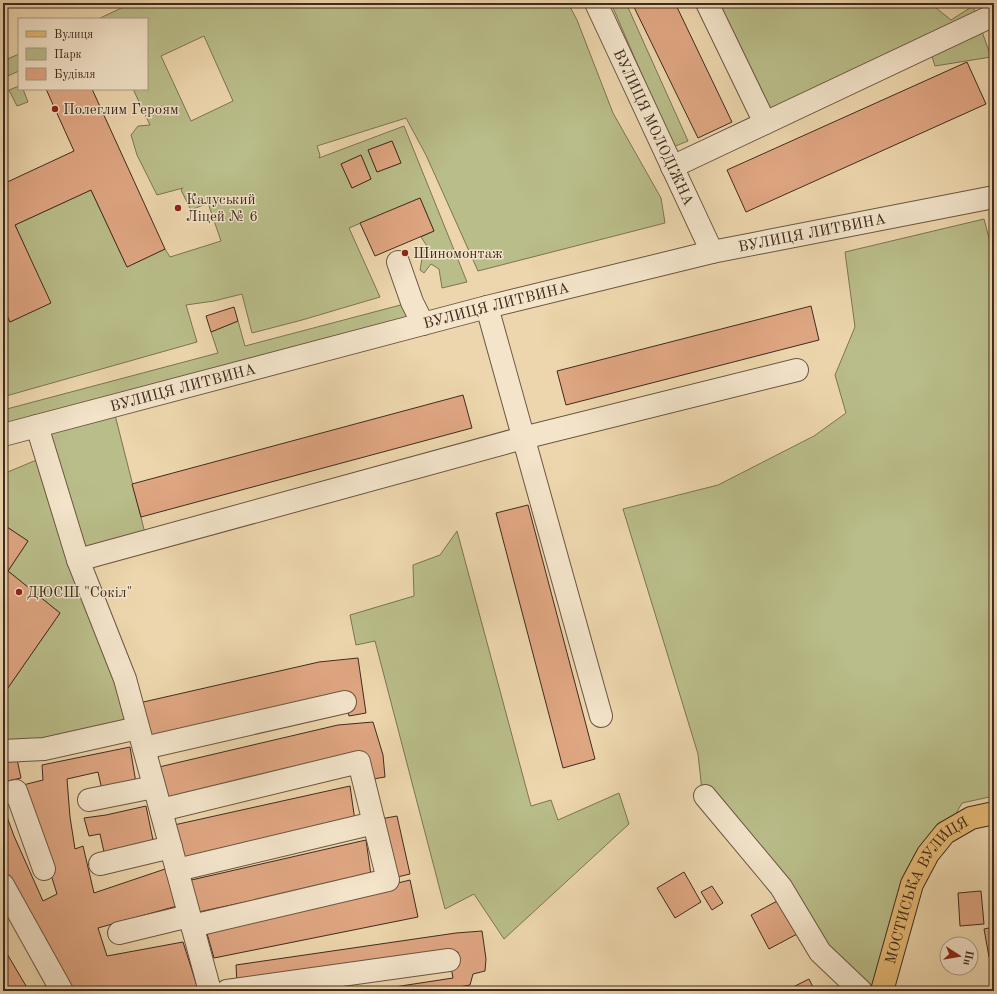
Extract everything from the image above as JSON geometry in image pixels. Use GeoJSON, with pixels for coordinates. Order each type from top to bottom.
{"type":"FeatureCollection","features":[{"type":"Feature","properties":{"kind":"main road","name":"МОСТИСЬКА ВУЛИЦЯ"},"geometry":{"type":"LineString","coordinates":[[882,991],[912,884],[928,854],[945,833],[971,818],[994,814]]}},
{"type":"Feature","properties":{"kind":"street","name":"ВУЛИЦЯ МОЛОДІЖНА"},"geometry":{"type":"LineString","coordinates":[[596,3],[712,252]]}},
{"type":"Feature","properties":{"kind":"street"},"geometry":{"type":"LineString","coordinates":[[707,3],[765,123]]}},
{"type":"Feature","properties":{"kind":"street"},"geometry":{"type":"LineString","coordinates":[[672,167],[994,15]]}},
{"type":"Feature","properties":{"kind":"street","name":"ВУЛИЦЯ ЛИТВИНА"},"geometry":{"type":"LineString","coordinates":[[3,435],[487,306],[712,252],[994,197]]}},
{"type":"Feature","properties":{"kind":"street"},"geometry":{"type":"LineString","coordinates":[[398,262],[412,302],[423,324]]}},
{"type":"Feature","properties":{"kind":"street"},"geometry":{"type":"LineString","coordinates":[[487,306],[601,716]]}},
{"type":"Feature","properties":{"kind":"street"},"geometry":{"type":"LineString","coordinates":[[78,560],[523,438],[797,370]]}},
{"type":"Feature","properties":{"kind":"street"},"geometry":{"type":"LineString","coordinates":[[37,426],[78,560],[125,679],[210,991]]}},
{"type":"Feature","properties":{"kind":"street"},"geometry":{"type":"LineString","coordinates":[[3,752],[141,738],[345,702]]}},
{"type":"Feature","properties":{"kind":"street"},"geometry":{"type":"LineString","coordinates":[[119,933],[191,921],[388,880],[359,762],[160,810]]}},
{"type":"Feature","properties":{"kind":"street"},"geometry":{"type":"LineString","coordinates":[[89,800],[154,787]]}},
{"type":"Feature","properties":{"kind":"street"},"geometry":{"type":"LineString","coordinates":[[3,794],[16,791],[44,869]]}},
{"type":"Feature","properties":{"kind":"street"},"geometry":{"type":"LineString","coordinates":[[705,796],[781,887],[820,952],[860,991]]}},
{"type":"Feature","properties":{"kind":"street"},"geometry":{"type":"LineString","coordinates":[[177,870],[374,823]]}},
{"type":"Feature","properties":{"kind":"street"},"geometry":{"type":"LineString","coordinates":[[100,864],[171,847]]}},
{"type":"Feature","properties":{"kind":"street"},"geometry":{"type":"LineString","coordinates":[[3,885],[62,991]]}},
{"type":"Feature","properties":{"kind":"street"},"geometry":{"type":"LineString","coordinates":[[227,991],[449,960]]}},
{"type":"Feature","properties":{"kind":"green space","name":"Калуський Ліцей № 6"},"geometry":{"type":"Polygon","coordinates":[[[132,3],[568,3],[577,20],[613,113],[661,198],[665,223],[478,271],[426,155],[406,118],[317,146],[320,155],[319,158],[404,126],[467,282],[442,288],[439,269],[431,264],[424,273],[420,270],[423,253],[427,246],[421,237],[434,231],[420,198],[349,228],[380,297],[252,333],[242,294],[214,301],[186,305],[197,342],[6,396],[3,391],[3,308],[10,322],[50,303],[15,225],[91,190],[127,267],[165,249],[170,257],[221,241],[208,203],[191,210],[181,190],[183,188],[157,195],[137,155],[131,135],[138,126],[150,125],[133,90],[148,90],[148,18],[100,18],[132,3]],[[204,36],[161,56],[191,121],[233,101],[204,36]],[[392,141],[368,150],[377,172],[401,163],[392,141]],[[361,155],[341,164],[352,188],[371,179],[361,155]]]}},
{"type":"Feature","properties":{"kind":"green space"},"geometry":{"type":"Polygon","coordinates":[[[611,3],[626,3],[688,141],[673,147],[611,3]]]}},
{"type":"Feature","properties":{"kind":"green space"},"geometry":{"type":"Polygon","coordinates":[[[710,3],[930,3],[951,20],[973,6],[991,57],[935,66],[928,43],[767,118],[710,3]]]}},
{"type":"Feature","properties":{"kind":"green space"},"geometry":{"type":"Polygon","coordinates":[[[18,54],[18,71],[3,78],[3,61],[18,54]]]}},
{"type":"Feature","properties":{"kind":"green space"},"geometry":{"type":"Polygon","coordinates":[[[18,86],[18,90],[23,90],[28,102],[17,106],[9,90],[18,86]]]}},
{"type":"Feature","properties":{"kind":"green space"},"geometry":{"type":"Polygon","coordinates":[[[984,219],[994,257],[994,796],[962,803],[945,833],[928,854],[882,991],[861,991],[702,791],[698,754],[623,509],[718,485],[814,436],[846,413],[835,375],[855,327],[845,252],[984,219]]]}},
{"type":"Feature","properties":{"kind":"green space"},"geometry":{"type":"Polygon","coordinates":[[[412,302],[423,324],[113,407],[147,541],[78,560],[138,728],[3,751],[3,695],[60,613],[8,571],[28,541],[4,525],[3,526],[3,474],[46,456],[37,427],[3,436],[3,410],[218,353],[211,332],[238,321],[245,346],[412,302]]]}},
{"type":"Feature","properties":{"kind":"green space"},"geometry":{"type":"Polygon","coordinates":[[[457,531],[531,806],[551,800],[558,820],[619,793],[629,824],[504,939],[474,894],[445,909],[375,641],[356,645],[350,615],[414,596],[413,565],[440,555],[457,531]]]}},
{"type":"Feature","properties":{"kind":"building"},"geometry":{"type":"Polygon","coordinates":[[[632,3],[675,3],[732,122],[698,138],[632,3]]]}},
{"type":"Feature","properties":{"kind":"building"},"geometry":{"type":"Polygon","coordinates":[[[967,62],[986,104],[746,212],[727,170],[967,62]]]}},
{"type":"Feature","properties":{"kind":"building"},"geometry":{"type":"Polygon","coordinates":[[[46,90],[92,90],[165,249],[127,267],[91,190],[15,225],[51,303],[10,322],[3,308],[3,184],[74,151],[46,90]]]}},
{"type":"Feature","properties":{"kind":"building"},"geometry":{"type":"Polygon","coordinates":[[[392,141],[401,163],[377,172],[368,150],[392,141]]]}},
{"type":"Feature","properties":{"kind":"building"},"geometry":{"type":"Polygon","coordinates":[[[361,155],[371,179],[352,188],[341,164],[361,155]]]}},
{"type":"Feature","properties":{"kind":"building"},"geometry":{"type":"Polygon","coordinates":[[[420,198],[434,231],[375,256],[360,223],[420,198]]]}},
{"type":"Feature","properties":{"kind":"building"},"geometry":{"type":"Polygon","coordinates":[[[811,306],[819,340],[566,405],[557,371],[811,306]]]}},
{"type":"Feature","properties":{"kind":"building"},"geometry":{"type":"Polygon","coordinates":[[[234,307],[238,321],[211,332],[206,316],[234,307]]]}},
{"type":"Feature","properties":{"kind":"building"},"geometry":{"type":"Polygon","coordinates":[[[463,395],[472,428],[141,517],[132,484],[463,395]]]}},
{"type":"Feature","properties":{"kind":"building"},"geometry":{"type":"Polygon","coordinates":[[[528,505],[595,759],[563,768],[496,513],[528,505]]]}},
{"type":"Feature","properties":{"kind":"building","name":"ДЮСШ \"Сокіл\""},"geometry":{"type":"Polygon","coordinates":[[[4,525],[28,541],[8,571],[60,613],[3,695],[4,525]]]}},
{"type":"Feature","properties":{"kind":"building"},"geometry":{"type":"Polygon","coordinates":[[[358,658],[366,713],[349,716],[345,695],[324,698],[147,736],[139,703],[319,662],[358,658]]]}},
{"type":"Feature","properties":{"kind":"building"},"geometry":{"type":"Polygon","coordinates":[[[373,722],[383,755],[385,777],[367,780],[344,761],[166,799],[159,767],[338,725],[373,722]]]}},
{"type":"Feature","properties":{"kind":"building"},"geometry":{"type":"Polygon","coordinates":[[[130,747],[136,783],[102,790],[98,772],[67,779],[70,817],[75,849],[83,846],[94,893],[168,868],[177,906],[98,928],[107,956],[183,942],[197,986],[178,991],[68,991],[3,868],[3,806],[14,836],[43,901],[57,894],[23,785],[43,780],[42,765],[130,747]]]}},
{"type":"Feature","properties":{"kind":"building"},"geometry":{"type":"Polygon","coordinates":[[[17,759],[21,778],[3,782],[3,761],[17,759]]]}},
{"type":"Feature","properties":{"kind":"building"},"geometry":{"type":"Polygon","coordinates":[[[350,786],[355,821],[178,859],[174,825],[350,786]]]}},
{"type":"Feature","properties":{"kind":"building"},"geometry":{"type":"Polygon","coordinates":[[[146,806],[153,840],[104,852],[100,834],[89,836],[84,818],[106,815],[146,806]]]}},
{"type":"Feature","properties":{"kind":"building"},"geometry":{"type":"Polygon","coordinates":[[[397,816],[410,874],[389,879],[375,820],[397,816]]]}},
{"type":"Feature","properties":{"kind":"building"},"geometry":{"type":"Polygon","coordinates":[[[366,840],[371,875],[194,913],[187,881],[366,840]]]}},
{"type":"Feature","properties":{"kind":"building"},"geometry":{"type":"Polygon","coordinates":[[[684,872],[701,902],[675,918],[657,888],[684,872]]]}},
{"type":"Feature","properties":{"kind":"building"},"geometry":{"type":"Polygon","coordinates":[[[410,880],[418,917],[214,958],[206,930],[410,880]]]}},
{"type":"Feature","properties":{"kind":"building"},"geometry":{"type":"Polygon","coordinates":[[[712,886],[723,903],[712,910],[701,892],[712,886]]]}},
{"type":"Feature","properties":{"kind":"building"},"geometry":{"type":"Polygon","coordinates":[[[981,891],[984,924],[960,926],[958,893],[981,891]]]}},
{"type":"Feature","properties":{"kind":"building"},"geometry":{"type":"Polygon","coordinates":[[[781,899],[799,933],[769,949],[751,915],[781,899]]]}},
{"type":"Feature","properties":{"kind":"building"},"geometry":{"type":"Polygon","coordinates":[[[994,927],[994,956],[989,957],[984,929],[994,927]]]}},
{"type":"Feature","properties":{"kind":"building"},"geometry":{"type":"Polygon","coordinates":[[[482,931],[486,959],[485,971],[473,974],[470,985],[454,988],[455,991],[368,991],[453,978],[451,967],[459,966],[458,952],[237,985],[236,965],[456,933],[482,931]]]}},
{"type":"Feature","properties":{"kind":"building"},"geometry":{"type":"Polygon","coordinates":[[[3,947],[29,991],[3,991],[3,947]]]}},
{"type":"Feature","properties":{"kind":"building"},"geometry":{"type":"Polygon","coordinates":[[[809,979],[815,991],[785,991],[809,979]]]}},
{"type":"Feature","properties":{"kind":"place","name":"Полеглим Героям"},"geometry":{"type":"Point","coordinates":[55,109]}},
{"type":"Feature","properties":{"kind":"place","name":"Калуський Ліцей № 6"},"geometry":{"type":"Point","coordinates":[178,208]}},
{"type":"Feature","properties":{"kind":"place","name":"Шиномонтаж"},"geometry":{"type":"Point","coordinates":[405,253]}},
{"type":"Feature","properties":{"kind":"place","name":"ДЮСШ \"Сокіл\""},"geometry":{"type":"Point","coordinates":[19,592]}}]}
